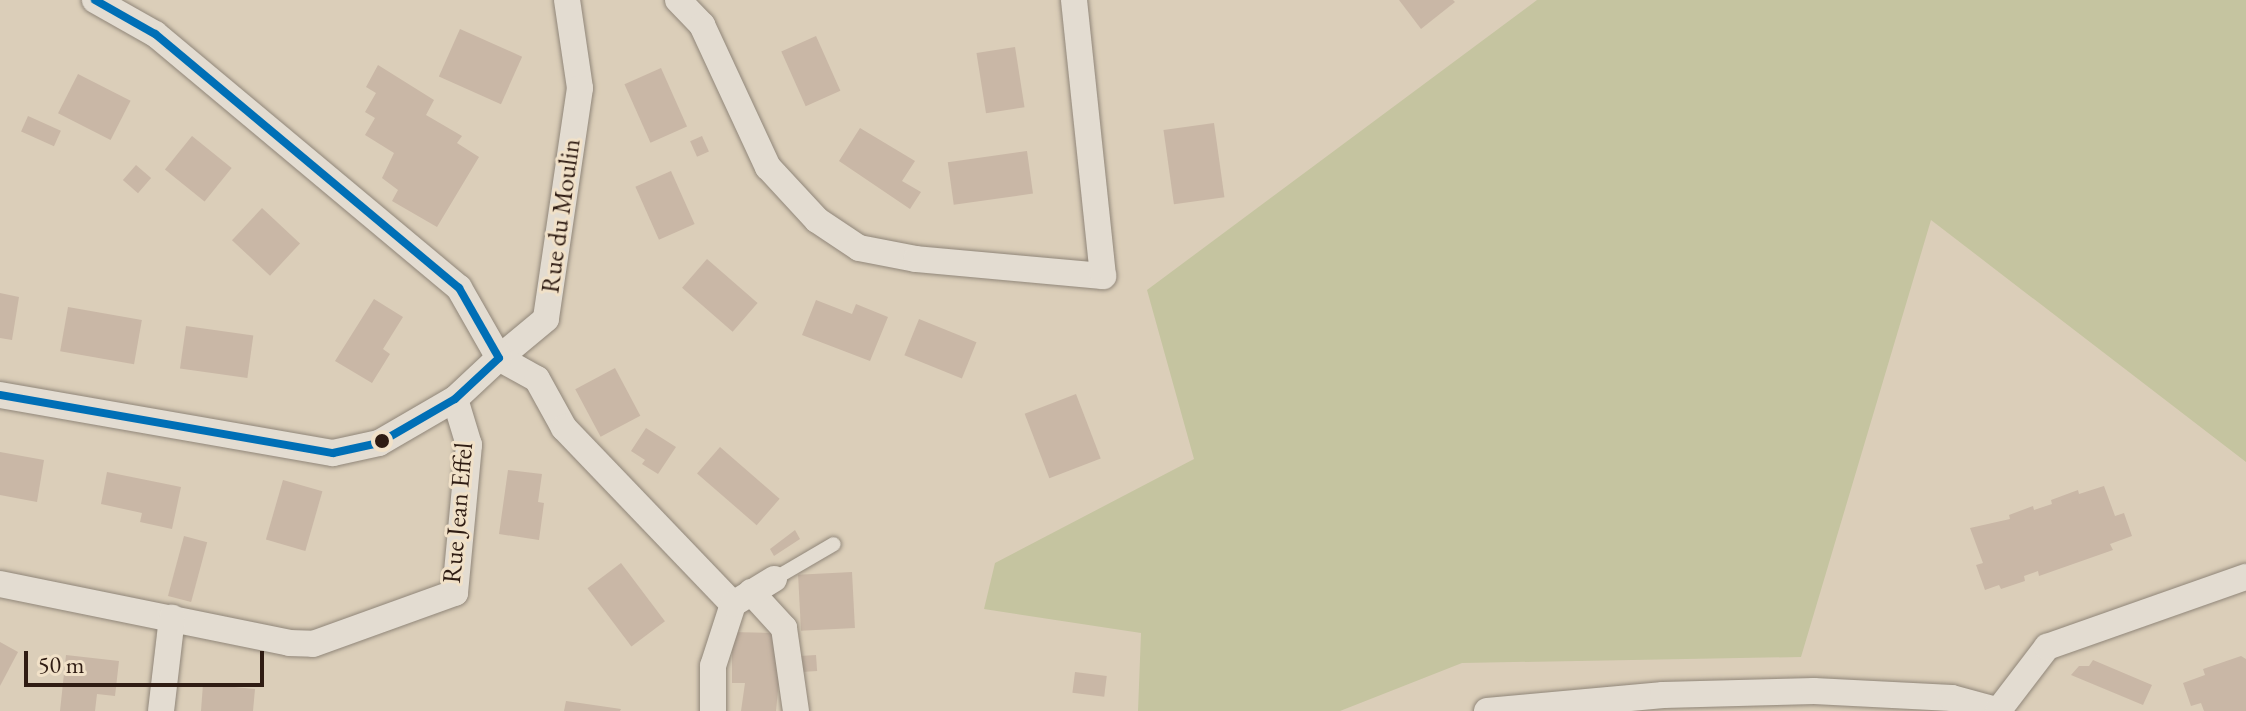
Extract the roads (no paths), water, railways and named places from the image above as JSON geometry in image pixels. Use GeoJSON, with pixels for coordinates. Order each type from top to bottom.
{"type":"FeatureCollection","features":[{"type":"Feature","properties":{"kind":"street"},"geometry":{"type":"LineString","coordinates":[[95,0],[155,34],[459,288],[499,358],[537,379],[564,428],[742,598],[784,628],[796,711]]}},
{"type":"Feature","properties":{"kind":"street","name":"Rue du Moulin"},"geometry":{"type":"LineString","coordinates":[[0,395],[333,453],[379,443],[455,399],[546,319],[580,88],[567,0]]}},
{"type":"Feature","properties":{"kind":"street"},"geometry":{"type":"LineString","coordinates":[[678,0],[702,25],[768,167],[817,220],[859,248],[916,259],[1103,276],[1074,0]]}},
{"type":"Feature","properties":{"kind":"street","name":"Rue Jean Effel"},"geometry":{"type":"LineString","coordinates":[[0,584],[289,643],[313,644],[455,593],[469,445],[455,399]]}},
{"type":"Feature","properties":{"kind":"street"},"geometry":{"type":"LineString","coordinates":[[1487,711],[1663,695],[1814,691],[1952,698],[1999,711],[2047,647],[2246,577]]}},
{"type":"Feature","properties":{"kind":"street"},"geometry":{"type":"LineString","coordinates":[[713,711],[713,666],[742,598],[774,579]]}},
{"type":"Feature","properties":{"kind":"street"},"geometry":{"type":"LineString","coordinates":[[161,711],[172,618]]}},
{"type":"Feature","properties":{"kind":"lane"},"geometry":{"type":"LineString","coordinates":[[774,579],[834,544]]}}]}
